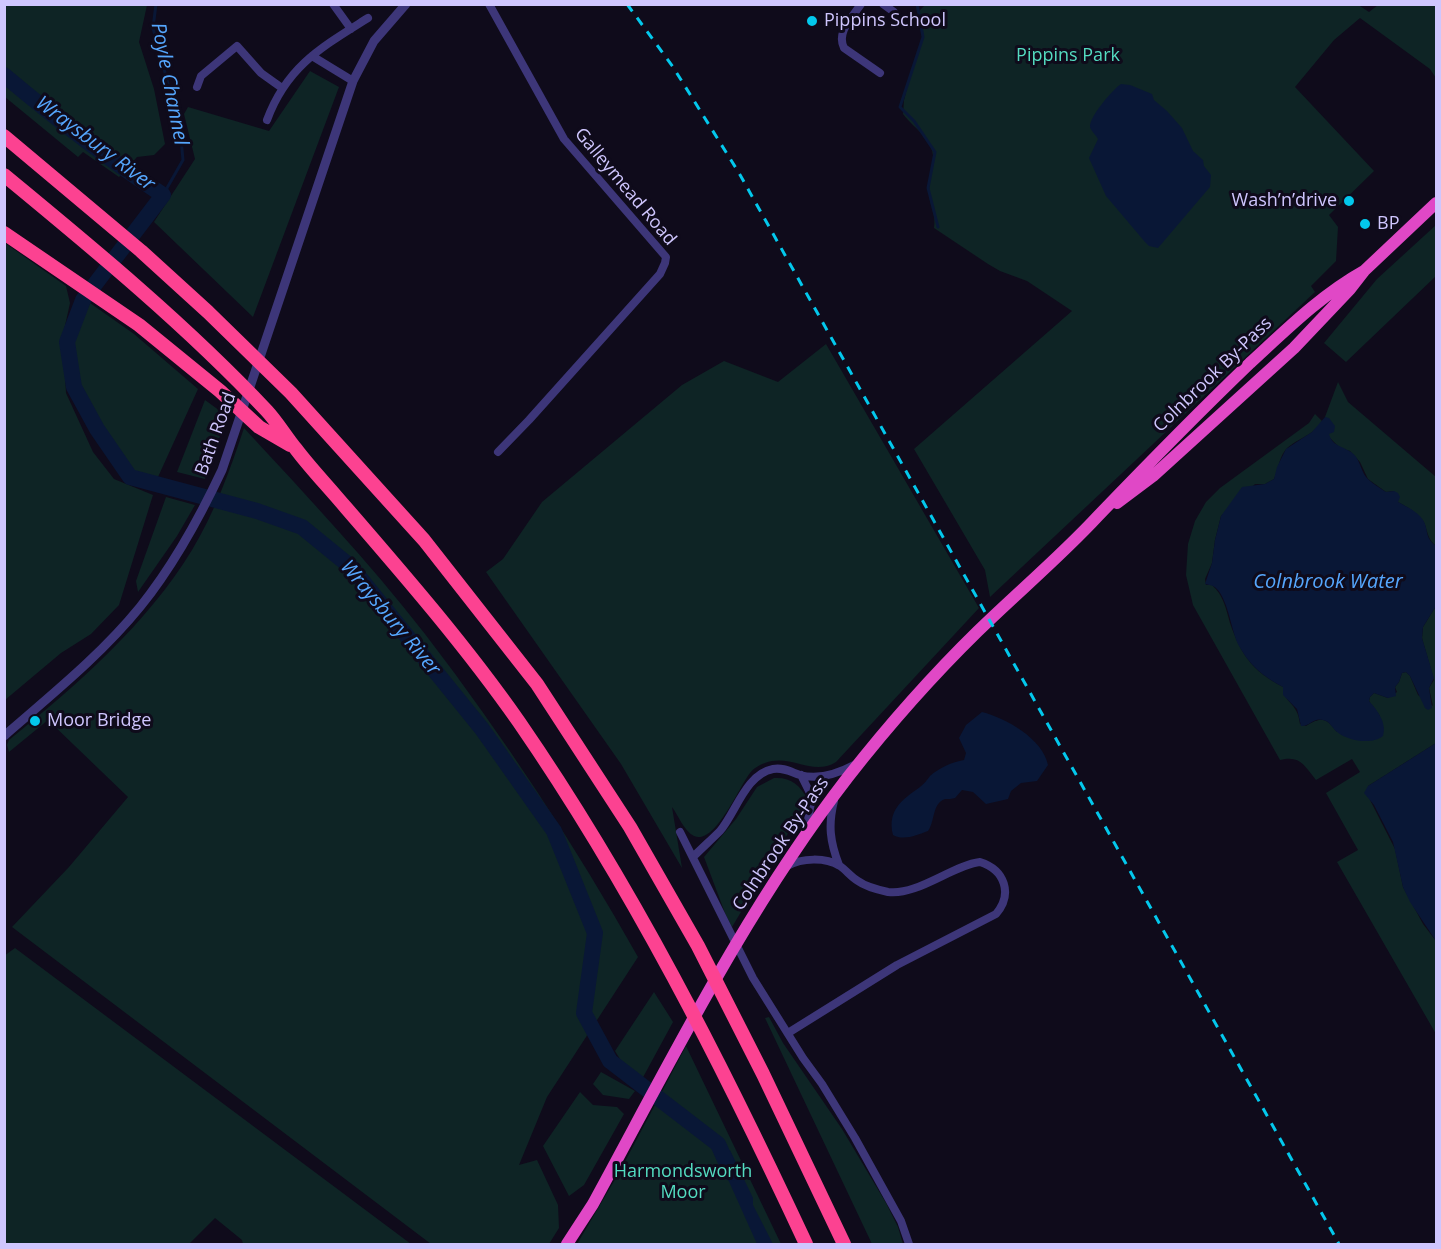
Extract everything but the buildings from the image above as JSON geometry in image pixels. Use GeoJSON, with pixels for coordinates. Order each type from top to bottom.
{"type":"FeatureCollection","features":[{"type":"Feature","properties":{"kind":"highway"},"geometry":{"type":"LineString","coordinates":[[4,136],[141,251],[258,360],[353,459],[424,540],[537,684],[630,827],[698,946],[764,1074],[844,1245]]}},
{"type":"Feature","properties":{"kind":"highway"},"geometry":{"type":"LineString","coordinates":[[4,175],[96,252],[195,340],[269,414],[295,448],[444,622],[517,720],[568,795],[622,883],[715,1055],[806,1245]]}},
{"type":"Feature","properties":{"kind":"highway","name":"Colnbrook By-Pass"},"geometry":{"type":"LineString","coordinates":[[1097,518],[1153,476],[1294,348],[1350,290],[1364,271],[1437,203]]}},
{"type":"Feature","properties":{"kind":"highway"},"geometry":{"type":"LineString","coordinates":[[4,232],[108,303],[180,357],[259,427],[295,448]]}},
{"type":"Feature","properties":{"kind":"highway","name":"Colnbrook By-Pass"},"geometry":{"type":"LineString","coordinates":[[567,1245],[593,1204],[740,937],[780,870],[860,762],[923,688],[980,629],[1097,518],[1144,466],[1276,339],[1322,299],[1364,271]]}},
{"type":"Feature","properties":{"kind":"street"},"geometry":{"type":"LineString","coordinates":[[333,4],[351,29]]}},
{"type":"Feature","properties":{"kind":"street","name":"Bath Road"},"geometry":{"type":"LineString","coordinates":[[4,736],[75,674],[109,640],[139,608],[180,552],[222,470],[353,81],[374,41],[406,4]]}},
{"type":"Feature","properties":{"kind":"street","name":"Galleymead Road"},"geometry":{"type":"LineString","coordinates":[[489,4],[564,139],[666,257],[660,274],[498,452]]}},
{"type":"Feature","properties":{"kind":"street"},"geometry":{"type":"LineString","coordinates":[[861,4],[841,34],[841,42],[844,48],[880,73]]}},
{"type":"Feature","properties":{"kind":"street"},"geometry":{"type":"LineString","coordinates":[[883,4],[894,12]]}},
{"type":"Feature","properties":{"kind":"street"},"geometry":{"type":"LineString","coordinates":[[267,120],[275,99],[300,65],[368,18]]}},
{"type":"Feature","properties":{"kind":"street"},"geometry":{"type":"LineString","coordinates":[[197,87],[201,76],[237,46],[261,73],[282,88]]}},
{"type":"Feature","properties":{"kind":"street"},"geometry":{"type":"LineString","coordinates":[[312,56],[353,81]]}},
{"type":"Feature","properties":{"kind":"street"},"geometry":{"type":"LineString","coordinates":[[693,856],[721,830],[754,779],[773,769],[790,770],[801,775],[833,775],[860,762]]}},
{"type":"Feature","properties":{"kind":"street"},"geometry":{"type":"LineString","coordinates":[[801,775],[812,797],[805,835]]}},
{"type":"Feature","properties":{"kind":"street"},"geometry":{"type":"LineString","coordinates":[[836,793],[829,831],[839,865]]}},
{"type":"Feature","properties":{"kind":"street"},"geometry":{"type":"LineString","coordinates":[[680,831],[753,978],[855,1138],[901,1221],[909,1245]]}},
{"type":"Feature","properties":{"kind":"street"},"geometry":{"type":"LineString","coordinates":[[780,870],[797,862],[809,860],[839,865],[859,882],[895,892],[980,862],[992,867],[1000,876],[1005,892],[1005,902],[996,914],[897,965],[788,1033]]}},
{"type":"Feature","properties":{"kind":"green space","name":"Pippins Park"},"geometry":{"type":"Polygon","coordinates":[[[1357,4],[1369,12],[1378,5],[1436,5],[1436,78],[1430,69],[1360,18],[1334,40],[1295,87],[1374,171],[1329,215],[1338,227],[1336,261],[1311,286],[1315,292],[990,597],[985,570],[914,449],[1072,311],[1027,281],[988,264],[934,228],[929,192],[933,164],[931,148],[924,136],[903,114],[909,80],[923,39],[918,12],[925,5],[1357,4]]]}},
{"type":"Feature","properties":{"kind":"green space"},"geometry":{"type":"Polygon","coordinates":[[[4,5],[147,5],[139,42],[154,89],[165,144],[154,155],[137,157],[119,177],[83,152],[78,157],[5,97],[4,5]]]}},
{"type":"Feature","properties":{"kind":"green space"},"geometry":{"type":"Polygon","coordinates":[[[310,71],[339,87],[253,317],[154,222],[195,159],[184,114],[188,107],[269,131],[310,71]]]}},
{"type":"Feature","properties":{"kind":"green space"},"geometry":{"type":"Polygon","coordinates":[[[1436,225],[1436,276],[1346,362],[1324,343],[1377,279],[1436,225]]]}},
{"type":"Feature","properties":{"kind":"green space"},"geometry":{"type":"Polygon","coordinates":[[[5,243],[66,286],[70,303],[63,335],[66,393],[93,452],[114,479],[153,495],[119,605],[91,634],[61,653],[5,700],[5,243]]]}},
{"type":"Feature","properties":{"kind":"green space"},"geometry":{"type":"Polygon","coordinates":[[[90,303],[134,334],[198,389],[158,477],[134,472],[105,435],[78,385],[73,340],[90,303]]]}},
{"type":"Feature","properties":{"kind":"green space"},"geometry":{"type":"Polygon","coordinates":[[[826,344],[979,608],[836,762],[818,767],[775,761],[758,766],[750,773],[718,824],[702,837],[694,836],[687,830],[672,807],[682,868],[621,764],[486,572],[503,559],[542,502],[682,385],[724,361],[778,382],[826,344]]]}},
{"type":"Feature","properties":{"kind":"green space"},"geometry":{"type":"Polygon","coordinates":[[[1338,382],[1348,402],[1436,477],[1436,546],[1430,539],[1421,518],[1398,502],[1394,491],[1386,492],[1368,479],[1360,462],[1350,451],[1340,448],[1328,436],[1325,417],[1338,382]]]}},
{"type":"Feature","properties":{"kind":"green space"},"geometry":{"type":"Polygon","coordinates":[[[205,400],[227,416],[205,479],[177,472],[205,400]]]}},
{"type":"Feature","properties":{"kind":"green space"},"geometry":{"type":"Polygon","coordinates":[[[1315,414],[1322,421],[1314,431],[1292,444],[1284,452],[1274,479],[1265,484],[1255,484],[1221,516],[1212,563],[1205,579],[1206,585],[1212,585],[1222,598],[1234,635],[1244,654],[1256,669],[1283,687],[1285,696],[1299,717],[1300,724],[1306,726],[1323,720],[1327,721],[1337,732],[1380,716],[1369,701],[1370,697],[1374,693],[1388,698],[1397,692],[1395,687],[1402,673],[1406,672],[1410,676],[1418,695],[1433,706],[1429,688],[1434,680],[1422,638],[1423,627],[1436,606],[1436,743],[1368,786],[1370,800],[1395,849],[1403,887],[1423,924],[1436,941],[1436,1034],[1337,862],[1358,850],[1326,793],[1360,772],[1352,759],[1316,780],[1301,762],[1292,759],[1280,760],[1193,605],[1186,575],[1188,544],[1195,521],[1206,502],[1220,488],[1309,423],[1315,414]]]}},
{"type":"Feature","properties":{"kind":"green space"},"geometry":{"type":"Polygon","coordinates":[[[244,428],[337,529],[425,634],[483,712],[538,792],[638,957],[547,1097],[519,1165],[537,1160],[558,1205],[559,1228],[549,1244],[431,1244],[12,927],[69,867],[128,797],[48,720],[9,752],[7,745],[9,740],[60,698],[109,652],[154,603],[174,577],[208,521],[244,428]]]}},
{"type":"Feature","properties":{"kind":"green space"},"geometry":{"type":"Polygon","coordinates":[[[166,497],[195,505],[177,536],[138,592],[136,581],[166,497]]]}},
{"type":"Feature","properties":{"kind":"green space"},"geometry":{"type":"Polygon","coordinates":[[[774,778],[794,783],[808,800],[732,927],[704,857],[736,819],[757,787],[774,778]]]}},
{"type":"Feature","properties":{"kind":"green space"},"geometry":{"type":"Polygon","coordinates":[[[15,948],[411,1244],[243,1244],[242,1240],[215,1218],[189,1244],[5,1244],[4,956],[15,948]]]}},
{"type":"Feature","properties":{"kind":"green space"},"geometry":{"type":"Polygon","coordinates":[[[654,992],[673,1022],[641,1081],[630,1075],[615,1051],[654,992]]]}},
{"type":"Feature","properties":{"kind":"green space"},"geometry":{"type":"Polygon","coordinates":[[[769,1017],[783,1043],[842,1129],[886,1203],[898,1227],[903,1244],[872,1244],[765,1018],[769,1017]]]}},
{"type":"Feature","properties":{"kind":"green space","name":"Harmondsworth Moor"},"geometry":{"type":"Polygon","coordinates":[[[686,1046],[781,1244],[577,1244],[620,1171],[686,1046]]]}},
{"type":"Feature","properties":{"kind":"green space"},"geometry":{"type":"Polygon","coordinates":[[[601,1072],[635,1091],[629,1099],[603,1095],[593,1084],[601,1072]]]}},
{"type":"Feature","properties":{"kind":"green space"},"geometry":{"type":"Polygon","coordinates":[[[580,1092],[593,1105],[617,1107],[624,1114],[584,1185],[569,1196],[543,1146],[580,1092]]]}},
{"type":"Feature","properties":{"kind":"water"},"geometry":{"type":"Polygon","coordinates":[[[1121,84],[1130,85],[1152,94],[1154,100],[1182,128],[1193,151],[1203,160],[1204,166],[1211,175],[1210,187],[1158,248],[1149,246],[1106,196],[1089,158],[1098,139],[1090,127],[1093,117],[1121,84]]]}},
{"type":"Feature","properties":{"kind":"water","name":"Colnbrook Water"},"geometry":{"type":"Polygon","coordinates":[[[1325,417],[1329,418],[1335,426],[1334,432],[1329,434],[1332,441],[1354,454],[1370,481],[1386,492],[1398,493],[1400,497],[1398,502],[1421,517],[1430,540],[1436,546],[1436,606],[1423,627],[1422,638],[1434,678],[1429,688],[1432,708],[1428,710],[1425,708],[1410,676],[1406,672],[1402,673],[1395,687],[1396,696],[1388,698],[1374,693],[1370,697],[1369,701],[1383,722],[1384,731],[1383,736],[1378,739],[1367,741],[1347,738],[1329,723],[1320,719],[1301,726],[1297,709],[1283,695],[1283,687],[1258,670],[1239,646],[1226,605],[1218,590],[1205,584],[1212,563],[1221,516],[1242,487],[1265,484],[1274,479],[1286,449],[1312,432],[1325,417]]]}},
{"type":"Feature","properties":{"kind":"water"},"geometry":{"type":"Polygon","coordinates":[[[982,712],[1002,719],[1022,731],[1039,747],[1048,765],[1037,781],[1021,783],[1011,791],[1008,799],[986,804],[973,792],[962,790],[955,798],[945,799],[938,804],[928,831],[915,836],[897,837],[893,835],[892,819],[902,801],[937,770],[964,760],[966,753],[959,738],[966,725],[982,712]]]}},
{"type":"Feature","properties":{"kind":"water"},"geometry":{"type":"Polygon","coordinates":[[[1436,743],[1436,941],[1410,902],[1403,887],[1393,842],[1374,805],[1364,793],[1368,786],[1436,743]]]}},
{"type":"Feature","properties":{"kind":"water"},"geometry":{"type":"Polygon","coordinates":[[[730,1150],[753,1198],[753,1205],[773,1244],[757,1244],[718,1157],[730,1150]]]}},
{"type":"Feature","properties":{"kind":"waterway","name":"Poyle Channel"},"geometry":{"type":"LineString","coordinates":[[156,4],[153,28],[180,128],[183,160],[163,195]]}},
{"type":"Feature","properties":{"kind":"waterway"},"geometry":{"type":"LineString","coordinates":[[917,4],[923,37],[900,107],[914,121],[935,152],[928,188],[938,227]]}},
{"type":"Feature","properties":{"kind":"waterway","name":"Wraysbury River"},"geometry":{"type":"LineString","coordinates":[[4,75],[82,138],[163,195],[83,300],[67,342],[74,387],[97,429],[130,477],[257,511],[302,527],[351,567],[482,729],[554,831],[595,933],[584,1013],[610,1061],[718,1144],[731,1173]]}},
{"type":"Feature","properties":{"kind":"railway"},"geometry":{"type":"LineString","coordinates":[[627,4],[673,67],[739,173],[1339,1244]]}},
{"type":"Feature","properties":{"kind":"place","name":"Pippins School"},"geometry":{"type":"Point","coordinates":[812,21]}},
{"type":"Feature","properties":{"kind":"place","name":"Wash’n’drive"},"geometry":{"type":"Point","coordinates":[1349,201]}},
{"type":"Feature","properties":{"kind":"place","name":"BP"},"geometry":{"type":"Point","coordinates":[1365,224]}},
{"type":"Feature","properties":{"kind":"place","name":"Moor Bridge"},"geometry":{"type":"Point","coordinates":[35,721]}}]}
